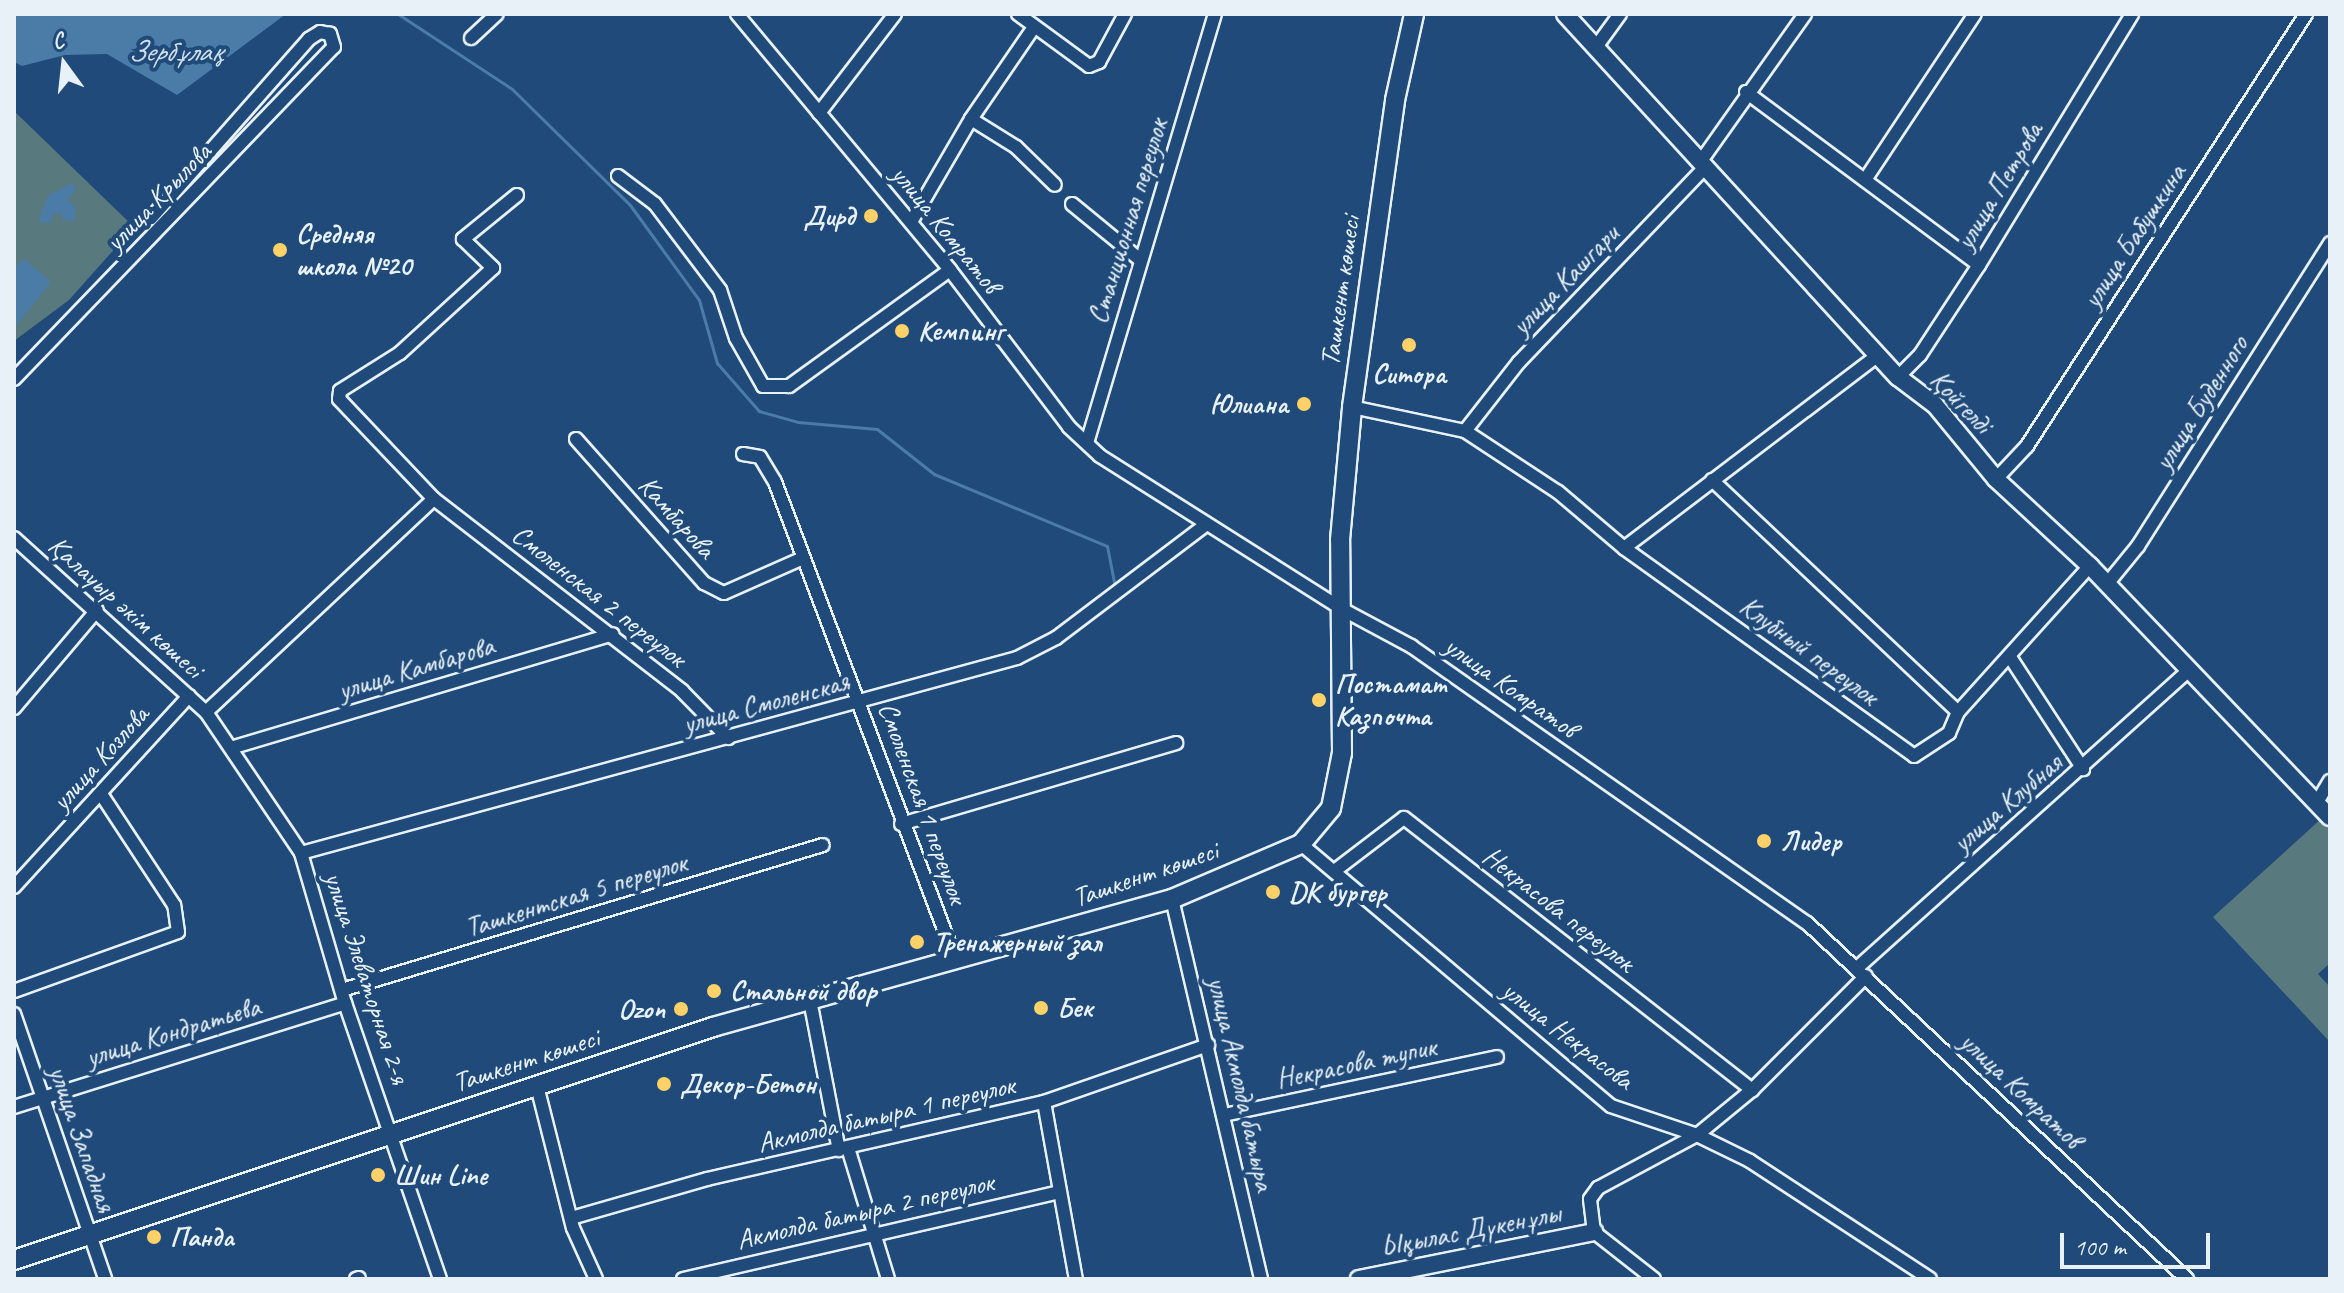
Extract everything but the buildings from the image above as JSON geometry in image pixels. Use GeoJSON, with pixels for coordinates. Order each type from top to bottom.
{"type":"FeatureCollection","features":[{"type":"Feature","properties":{"kind":"main road","name":"Ташкент көшесі"},"geometry":{"type":"LineString","coordinates":[[14,1260],[392,1132],[810,1000],[1172,899],[1301,844],[1331,808],[1342,753],[1340,608],[1352,407],[1395,100],[1414,14]]}},
{"type":"Feature","properties":{"kind":"street"},"geometry":{"type":"LineString","coordinates":[[471,38],[497,14]]}},
{"type":"Feature","properties":{"kind":"street","name":"улица Комратов"},"geometry":{"type":"LineString","coordinates":[[737,14],[911,222],[1087,443],[1340,608],[1414,648],[1807,923],[2187,1279]]}},
{"type":"Feature","properties":{"kind":"street"},"geometry":{"type":"LineString","coordinates":[[819,113],[895,14]]}},
{"type":"Feature","properties":{"kind":"street"},"geometry":{"type":"LineString","coordinates":[[1018,14],[1089,66],[1099,62],[1125,14]]}},
{"type":"Feature","properties":{"kind":"street","name":"Станционная переулок"},"geometry":{"type":"LineString","coordinates":[[1087,443],[1139,259],[1163,197],[1215,14]]}},
{"type":"Feature","properties":{"kind":"street","name":"Қойгелді"},"geometry":{"type":"LineString","coordinates":[[1565,14],[1898,377],[1935,405],[1996,479],[2090,566],[2187,672],[2330,817]]}},
{"type":"Feature","properties":{"kind":"street"},"geometry":{"type":"LineString","coordinates":[[1596,47],[1620,14]]}},
{"type":"Feature","properties":{"kind":"street","name":"улица Кашгари"},"geometry":{"type":"LineString","coordinates":[[1465,431],[1519,362],[1704,164],[1746,92],[1805,14]]}},
{"type":"Feature","properties":{"kind":"street"},"geometry":{"type":"LineString","coordinates":[[1865,180],[1975,14]]}},
{"type":"Feature","properties":{"kind":"street","name":"улица Бабушкина"},"geometry":{"type":"LineString","coordinates":[[1996,479],[2027,446],[2306,14]]}},
{"type":"Feature","properties":{"kind":"street","name":"улица Петрова"},"geometry":{"type":"LineString","coordinates":[[1898,377],[1920,355],[1979,265],[2125,16]]}},
{"type":"Feature","properties":{"kind":"street"},"geometry":{"type":"LineString","coordinates":[[911,222],[971,119],[1034,27]]}},
{"type":"Feature","properties":{"kind":"street","name":"улица Крылова"},"geometry":{"type":"LineString","coordinates":[[14,379],[334,47],[330,34],[320,32],[309,39],[151,218]]}},
{"type":"Feature","properties":{"kind":"street"},"geometry":{"type":"LineString","coordinates":[[1746,92],[1979,265]]}},
{"type":"Feature","properties":{"kind":"street"},"geometry":{"type":"LineString","coordinates":[[971,119],[1016,147],[1055,185]]}},
{"type":"Feature","properties":{"kind":"street"},"geometry":{"type":"LineString","coordinates":[[618,176],[655,204],[720,290],[736,338],[763,386],[789,386],[950,270]]}},
{"type":"Feature","properties":{"kind":"street","name":"Смоленская 2 переулок"},"geometry":{"type":"LineString","coordinates":[[517,195],[463,239],[493,268],[400,353],[340,391],[343,408],[434,499],[612,634],[682,691],[728,738]]}},
{"type":"Feature","properties":{"kind":"street"},"geometry":{"type":"LineString","coordinates":[[1072,204],[1139,259]]}},
{"type":"Feature","properties":{"kind":"street","name":"улица Буденного"},"geometry":{"type":"LineString","coordinates":[[2107,584],[2138,546],[2330,243]]}},
{"type":"Feature","properties":{"kind":"street"},"geometry":{"type":"LineString","coordinates":[[1624,548],[1878,355]]}},
{"type":"Feature","properties":{"kind":"street","name":"Клубный переулок"},"geometry":{"type":"LineString","coordinates":[[1352,407],[1465,431],[1558,492],[1624,548],[1914,756],[1949,733],[1958,712],[2090,566]]}},
{"type":"Feature","properties":{"kind":"street","name":"Камбарова"},"geometry":{"type":"LineString","coordinates":[[576,439],[704,583],[724,593],[801,559]]}},
{"type":"Feature","properties":{"kind":"street","name":"Смоленская 1 переулок"},"geometry":{"type":"LineString","coordinates":[[743,454],[760,457],[768,467],[801,559],[830,616],[901,824],[956,961]]}},
{"type":"Feature","properties":{"kind":"street","name":"Клубный переулок"},"geometry":{"type":"LineString","coordinates":[[1712,480],[1958,712]]}},
{"type":"Feature","properties":{"kind":"street"},"geometry":{"type":"LineString","coordinates":[[206,712],[434,499]]}},
{"type":"Feature","properties":{"kind":"street","name":"улица Смоленская"},"geometry":{"type":"LineString","coordinates":[[301,853],[1017,658],[1056,638],[1207,524]]}},
{"type":"Feature","properties":{"kind":"street","name":"Қалауыр әкім көшесі"},"geometry":{"type":"LineString","coordinates":[[15,541],[97,610],[206,712]]}},
{"type":"Feature","properties":{"kind":"street"},"geometry":{"type":"LineString","coordinates":[[14,708],[97,610]]}},
{"type":"Feature","properties":{"kind":"street","name":"улица Камбарова"},"geometry":{"type":"LineString","coordinates":[[234,747],[612,634]]}},
{"type":"Feature","properties":{"kind":"street"},"geometry":{"type":"LineString","coordinates":[[2010,657],[2083,769]]}},
{"type":"Feature","properties":{"kind":"street","name":"улица Клубная"},"geometry":{"type":"LineString","coordinates":[[1594,1232],[1590,1199],[1598,1188],[1697,1135],[1752,1090],[1861,972],[2187,672]]}},
{"type":"Feature","properties":{"kind":"street","name":"улица Козлова"},"geometry":{"type":"LineString","coordinates":[[14,887],[189,696]]}},
{"type":"Feature","properties":{"kind":"street","name":"улица Элеваторная 2-я"},"geometry":{"type":"LineString","coordinates":[[206,712],[234,747],[301,853],[344,997],[440,1279]]}},
{"type":"Feature","properties":{"kind":"street"},"geometry":{"type":"LineString","coordinates":[[901,824],[1176,743]]}},
{"type":"Feature","properties":{"kind":"street"},"geometry":{"type":"LineString","coordinates":[[2316,804],[2330,781]]}},
{"type":"Feature","properties":{"kind":"street"},"geometry":{"type":"LineString","coordinates":[[14,991],[178,932],[174,905],[101,794]]}},
{"type":"Feature","properties":{"kind":"street","name":"Некрасова переулок"},"geometry":{"type":"LineString","coordinates":[[1337,869],[1404,818],[1752,1090]]}},
{"type":"Feature","properties":{"kind":"street","name":"улица Некрасова"},"geometry":{"type":"LineString","coordinates":[[1301,844],[1337,869],[1611,1106],[1697,1135],[1750,1161],[1930,1279]]}},
{"type":"Feature","properties":{"kind":"street","name":"Ташкентская 5 переулок"},"geometry":{"type":"LineString","coordinates":[[344,997],[823,845]]}},
{"type":"Feature","properties":{"kind":"street","name":"улица Акмолда батыра"},"geometry":{"type":"LineString","coordinates":[[1172,899],[1261,1279]]}},
{"type":"Feature","properties":{"kind":"street","name":"улица Кондратьева"},"geometry":{"type":"LineString","coordinates":[[14,1107],[344,997]]}},
{"type":"Feature","properties":{"kind":"street"},"geometry":{"type":"LineString","coordinates":[[810,1000],[843,1149],[878,1232],[888,1279]]}},
{"type":"Feature","properties":{"kind":"street","name":"улица Западная"},"geometry":{"type":"LineString","coordinates":[[14,1014],[105,1279]]}},
{"type":"Feature","properties":{"kind":"street","name":"Акмолда батыра 1 переулок"},"geometry":{"type":"LineString","coordinates":[[571,1218],[1044,1102],[1208,1045]]}},
{"type":"Feature","properties":{"kind":"street","name":"Некрасова тупик"},"geometry":{"type":"LineString","coordinates":[[1224,1115],[1497,1057]]}},
{"type":"Feature","properties":{"kind":"street"},"geometry":{"type":"LineString","coordinates":[[537,1086],[571,1218],[596,1279]]}},
{"type":"Feature","properties":{"kind":"street"},"geometry":{"type":"LineString","coordinates":[[1044,1102],[1076,1279]]}},
{"type":"Feature","properties":{"kind":"street","name":"Акмолда батыра 2 переулок"},"geometry":{"type":"LineString","coordinates":[[683,1279],[1059,1192]]}},
{"type":"Feature","properties":{"kind":"street"},"geometry":{"type":"LineString","coordinates":[[1594,1232],[1654,1279]]}},
{"type":"Feature","properties":{"kind":"street","name":"Ықылас Дүкенұлы"},"geometry":{"type":"LineString","coordinates":[[1359,1279],[1594,1232]]}},
{"type":"Feature","properties":{"kind":"green space"},"geometry":{"type":"Polygon","coordinates":[[[14,111],[134,227],[69,300],[14,341],[14,111]]]}},
{"type":"Feature","properties":{"kind":"green space"},"geometry":{"type":"Polygon","coordinates":[[[2322,818],[2330,825],[2330,963],[2318,974],[2330,987],[2329,1041],[2213,917],[2322,818]]]}},
{"type":"Feature","properties":{"kind":"water","name":"Зербұлақ"},"geometry":{"type":"Polygon","coordinates":[[[14,14],[286,14],[177,95],[107,54],[65,55],[22,66],[14,62],[14,14]]]}},
{"type":"Feature","properties":{"kind":"water"},"geometry":{"type":"Polygon","coordinates":[[[72,183],[76,189],[68,199],[76,209],[74,221],[63,220],[61,213],[53,214],[50,223],[38,221],[48,196],[72,183]]]}},
{"type":"Feature","properties":{"kind":"water"},"geometry":{"type":"Polygon","coordinates":[[[23,258],[51,282],[14,328],[14,270],[23,258]]]}},
{"type":"Feature","properties":{"kind":"waterway"},"geometry":{"type":"LineString","coordinates":[[398,14],[512,89],[630,205],[699,300],[717,363],[759,411],[798,422],[877,429],[934,474],[1107,546],[1114,583]]}},
{"type":"Feature","properties":{"kind":"place","name":"Дирд"},"geometry":{"type":"Point","coordinates":[871,216]}},
{"type":"Feature","properties":{"kind":"place","name":"Средняя школа №20"},"geometry":{"type":"Point","coordinates":[280,250]}},
{"type":"Feature","properties":{"kind":"place","name":"Кемпинг"},"geometry":{"type":"Point","coordinates":[902,331]}},
{"type":"Feature","properties":{"kind":"place","name":"Ситора"},"geometry":{"type":"Point","coordinates":[1409,345]}},
{"type":"Feature","properties":{"kind":"place","name":"Юлиана"},"geometry":{"type":"Point","coordinates":[1304,404]}},
{"type":"Feature","properties":{"kind":"place","name":"Постамат Казпочта"},"geometry":{"type":"Point","coordinates":[1319,700]}},
{"type":"Feature","properties":{"kind":"place","name":"Лидер"},"geometry":{"type":"Point","coordinates":[1764,841]}},
{"type":"Feature","properties":{"kind":"place","name":"DK бургер"},"geometry":{"type":"Point","coordinates":[1273,892]}},
{"type":"Feature","properties":{"kind":"place","name":"Тренажерный зал"},"geometry":{"type":"Point","coordinates":[917,942]}},
{"type":"Feature","properties":{"kind":"place","name":"Стальной двор"},"geometry":{"type":"Point","coordinates":[714,991]}},
{"type":"Feature","properties":{"kind":"place","name":"Бек"},"geometry":{"type":"Point","coordinates":[1041,1008]}},
{"type":"Feature","properties":{"kind":"place","name":"Ozon"},"geometry":{"type":"Point","coordinates":[681,1009]}},
{"type":"Feature","properties":{"kind":"place","name":"Декор-Бетон"},"geometry":{"type":"Point","coordinates":[664,1084]}},
{"type":"Feature","properties":{"kind":"place","name":"Шин Line"},"geometry":{"type":"Point","coordinates":[378,1175]}},
{"type":"Feature","properties":{"kind":"place","name":"Панда"},"geometry":{"type":"Point","coordinates":[154,1237]}}]}
